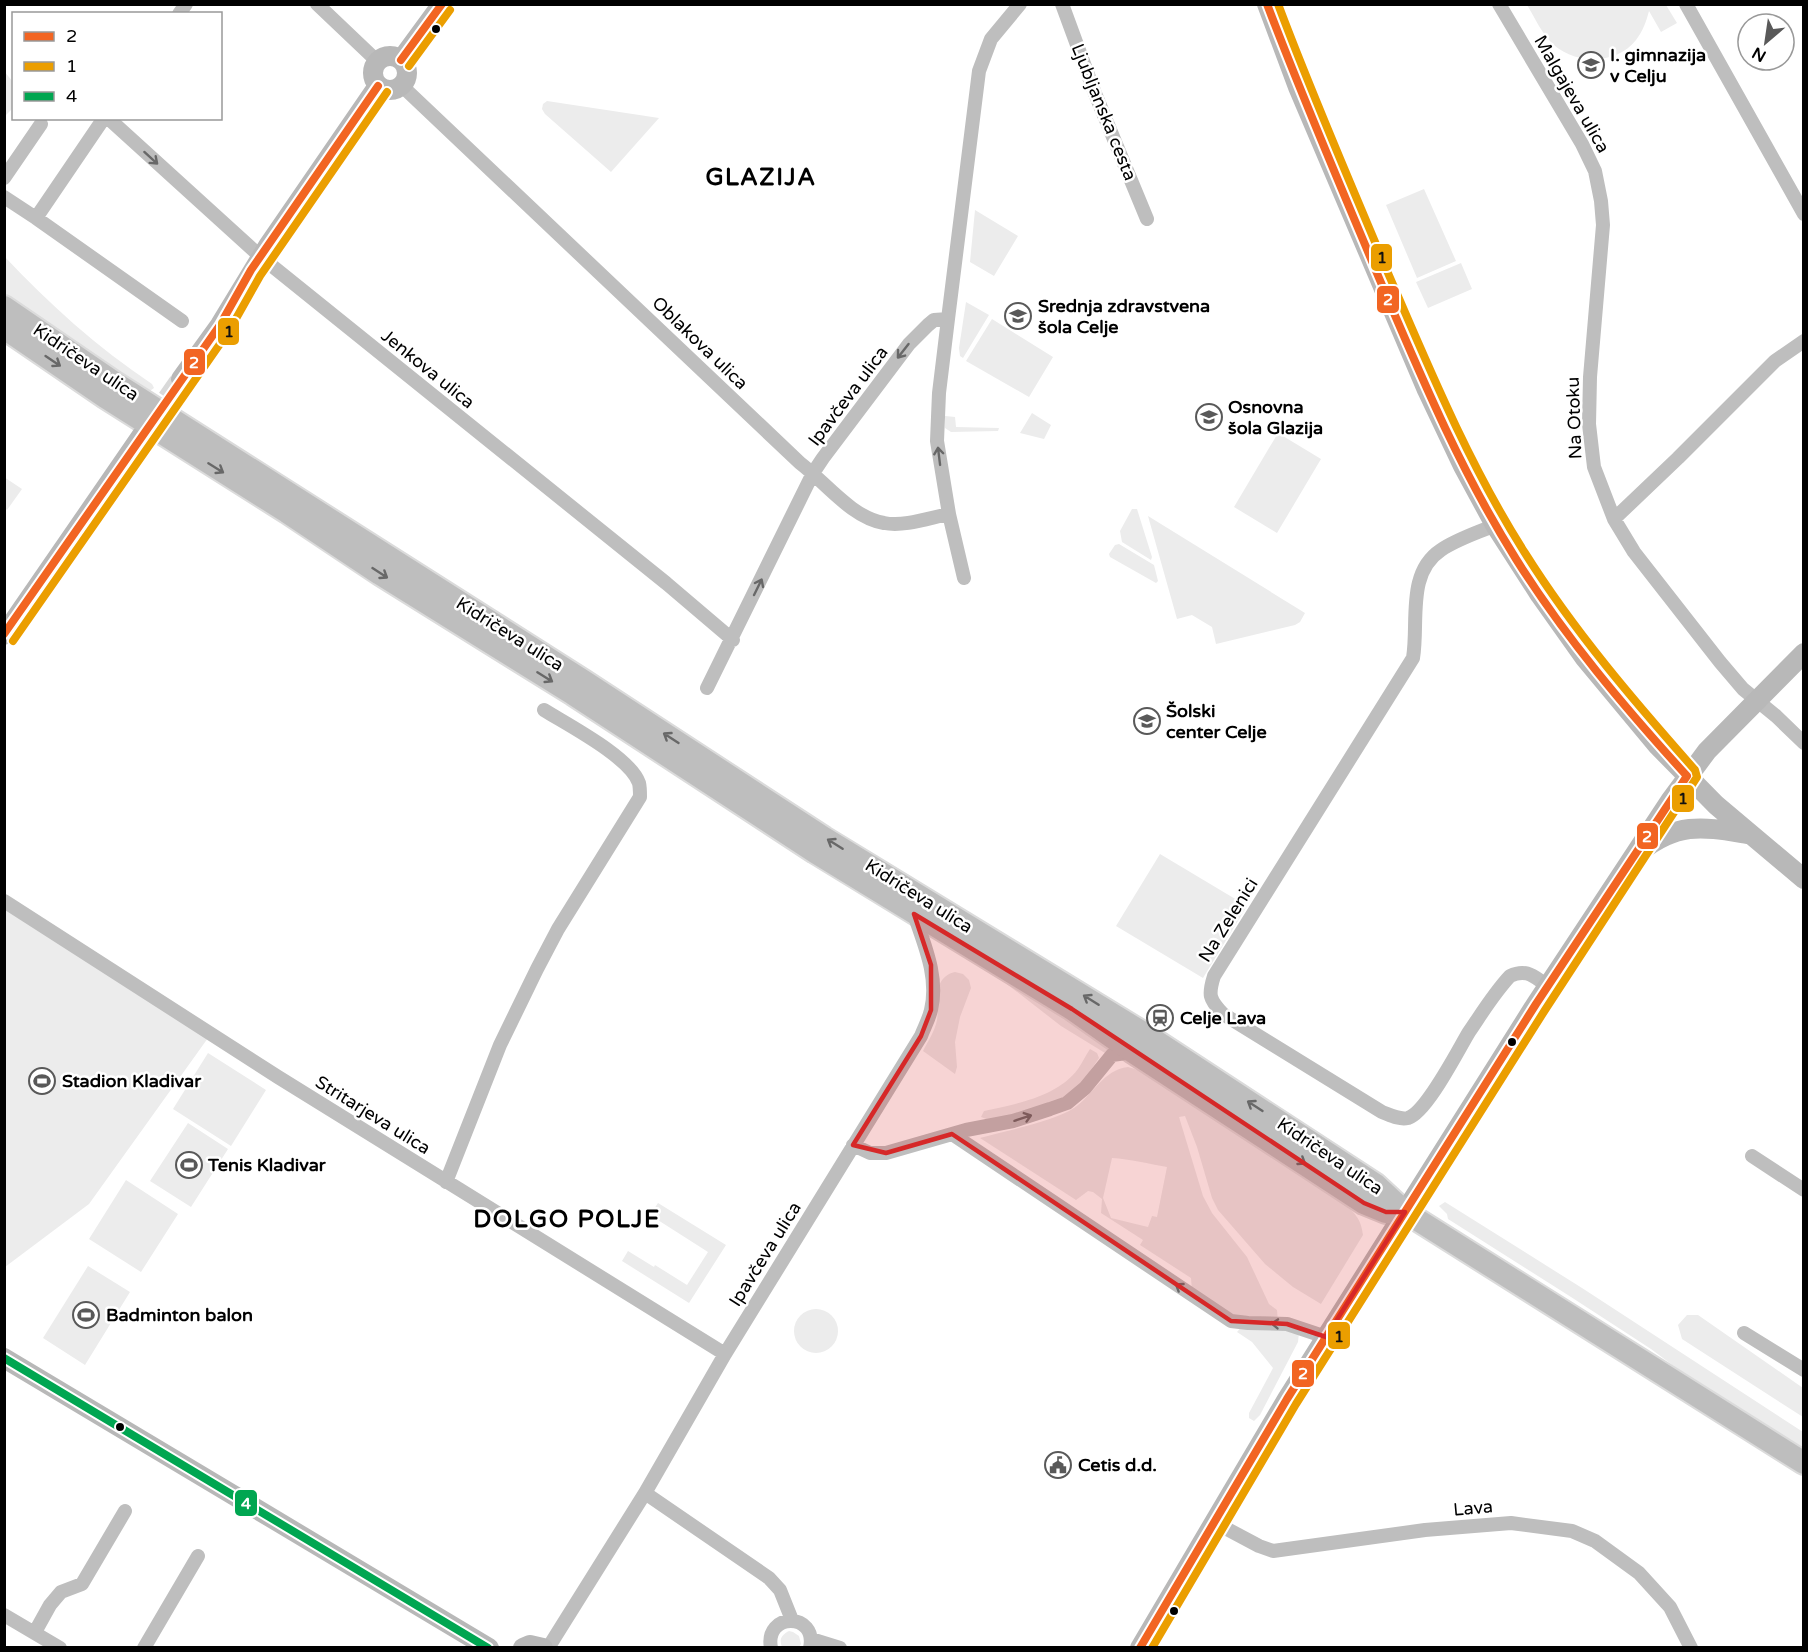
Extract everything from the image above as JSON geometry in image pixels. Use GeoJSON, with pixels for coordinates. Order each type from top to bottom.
{"type":"FeatureCollection","features":[{"type":"Feature","properties":{"kind":"main road","name":"Kidričeva ulica"},"geometry":{"type":"LineString","coordinates":[[4,307],[115,383],[572,674],[824,838],[1148,1036],[1376,1185],[1405,1212]]}},
{"type":"Feature","properties":{"kind":"main road","name":"Kidričeva ulica"},"geometry":{"type":"LineString","coordinates":[[4,328],[105,397],[287,512],[380,574],[573,694],[815,852],[1072,1009],[1133,1052],[1364,1203],[1386,1212],[1405,1212]]}},
{"type":"Feature","properties":{"kind":"main road"},"geometry":{"type":"LineString","coordinates":[[1405,1212],[1803,1463]]}},
{"type":"Feature","properties":{"kind":"street"},"geometry":{"type":"LineString","coordinates":[[317,4],[377,61]]}},
{"type":"Feature","properties":{"kind":"street"},"geometry":{"type":"LineString","coordinates":[[401,60],[442,4]]}},
{"type":"Feature","properties":{"kind":"street"},"geometry":{"type":"LineString","coordinates":[[964,578],[949,514],[937,441],[939,393],[979,71],[991,39],[1020,4]]}},
{"type":"Feature","properties":{"kind":"street","name":"Ljubljanska cesta"},"geometry":{"type":"LineString","coordinates":[[1062,4],[1094,91],[1147,219]]}},
{"type":"Feature","properties":{"kind":"street"},"geometry":{"type":"LineString","coordinates":[[1267,4],[1298,87],[1427,390],[1463,466],[1495,525],[1540,595],[1584,657],[1658,746],[1716,805],[1803,879]]}},
{"type":"Feature","properties":{"kind":"street","name":"Malgajeva ulica"},"geometry":{"type":"LineString","coordinates":[[1500,4],[1582,144],[1595,171]]}},
{"type":"Feature","properties":{"kind":"street"},"geometry":{"type":"LineString","coordinates":[[1686,4],[1803,214]]}},
{"type":"Feature","properties":{"kind":"street"},"geometry":{"type":"LineString","coordinates":[[392,56],[401,60],[407,73],[402,86],[388,91],[378,86],[373,71],[377,61],[392,56]]}},
{"type":"Feature","properties":{"kind":"street"},"geometry":{"type":"LineString","coordinates":[[182,379],[220,325],[261,257],[378,86]]}},
{"type":"Feature","properties":{"kind":"street","name":"Oblakova ulica"},"geometry":{"type":"LineString","coordinates":[[402,86],[800,463],[857,512],[885,524],[949,514]]}},
{"type":"Feature","properties":{"kind":"street"},"geometry":{"type":"LineString","coordinates":[[36,218],[105,120]]}},
{"type":"Feature","properties":{"kind":"street","name":"Jenkova ulica"},"geometry":{"type":"LineString","coordinates":[[108,120],[261,257],[666,583],[733,640]]}},
{"type":"Feature","properties":{"kind":"street"},"geometry":{"type":"LineString","coordinates":[[4,178],[41,124]]}},
{"type":"Feature","properties":{"kind":"street","name":"Na Otoku"},"geometry":{"type":"LineString","coordinates":[[1595,171],[1603,225],[1590,377],[1589,424],[1594,467],[1614,519],[1634,552],[1749,695],[1776,716],[1803,743]]}},
{"type":"Feature","properties":{"kind":"street"},"geometry":{"type":"LineString","coordinates":[[4,197],[182,321]]}},
{"type":"Feature","properties":{"kind":"street","name":"Ipavčeva ulica"},"geometry":{"type":"LineString","coordinates":[[707,688],[733,640],[813,473],[909,344],[927,325],[934,321],[948,319]]}},
{"type":"Feature","properties":{"kind":"street"},"geometry":{"type":"LineString","coordinates":[[1614,519],[1775,361],[1803,341]]}},
{"type":"Feature","properties":{"kind":"street"},"geometry":{"type":"LineString","coordinates":[[7,628],[142,435]]}},
{"type":"Feature","properties":{"kind":"street","name":"Na Zelenici"},"geometry":{"type":"LineString","coordinates":[[1495,525],[1441,550],[1428,560],[1421,574],[1418,588],[1413,658],[1220,966],[1210,990],[1211,1002],[1223,1014],[1382,1112],[1395,1117],[1409,1118],[1428,1100],[1469,1032],[1510,976],[1520,971],[1528,973],[1548,986]]}},
{"type":"Feature","properties":{"kind":"street"},"geometry":{"type":"LineString","coordinates":[[1140,1647],[1326,1338],[1630,859],[1687,776],[1749,695],[1803,653]]}},
{"type":"Feature","properties":{"kind":"street"},"geometry":{"type":"LineString","coordinates":[[446,1182],[500,1045],[537,969],[558,928],[640,797],[640,784],[630,769],[606,749],[544,710]]}},
{"type":"Feature","properties":{"kind":"street"},"geometry":{"type":"LineString","coordinates":[[1630,859],[1653,841],[1673,832],[1696,827],[1748,834]]}},
{"type":"Feature","properties":{"kind":"street","name":"Stritarjeva ulica"},"geometry":{"type":"LineString","coordinates":[[4,901],[446,1182],[725,1354]]}},
{"type":"Feature","properties":{"kind":"street","name":"Ipavčeva ulica"},"geometry":{"type":"LineString","coordinates":[[548,1647],[645,1493],[725,1354],[921,1036],[931,1010],[933,986],[931,965],[914,914]]}},
{"type":"Feature","properties":{"kind":"street"},"geometry":{"type":"LineString","coordinates":[[853,1145],[870,1153],[886,1153],[959,1132],[1013,1121],[1067,1102],[1085,1088],[1112,1055],[1133,1052]]}},
{"type":"Feature","properties":{"kind":"street"},"geometry":{"type":"LineString","coordinates":[[959,1132],[1134,1257],[1231,1320],[1248,1323],[1287,1323],[1326,1338]]}},
{"type":"Feature","properties":{"kind":"street"},"geometry":{"type":"LineString","coordinates":[[1752,1156],[1803,1190]]}},
{"type":"Feature","properties":{"kind":"street"},"geometry":{"type":"LineString","coordinates":[[1743,1333],[1803,1371]]}},
{"type":"Feature","properties":{"kind":"street"},"geometry":{"type":"LineString","coordinates":[[4,1358],[489,1647]]}},
{"type":"Feature","properties":{"kind":"street"},"geometry":{"type":"LineString","coordinates":[[645,1493],[770,1578],[780,1590],[792,1620]]}},
{"type":"Feature","properties":{"kind":"street"},"geometry":{"type":"LineString","coordinates":[[35,1632],[50,1605],[61,1593],[82,1584],[125,1511]]}},
{"type":"Feature","properties":{"kind":"street","name":"Lava"},"geometry":{"type":"LineString","coordinates":[[1214,1522],[1273,1551],[1425,1530],[1511,1523],[1572,1531],[1595,1541],[1639,1573],[1670,1607],[1691,1647]]}},
{"type":"Feature","properties":{"kind":"street"},"geometry":{"type":"LineString","coordinates":[[144,1647],[198,1556]]}},
{"type":"Feature","properties":{"kind":"street"},"geometry":{"type":"LineString","coordinates":[[4,1615],[60,1647]]}},
{"type":"Feature","properties":{"kind":"street"},"geometry":{"type":"LineString","coordinates":[[771,1647],[772,1631],[781,1623],[792,1620],[803,1624],[810,1634],[811,1643],[840,1647]]}},
{"type":"Feature","properties":{"kind":"street"},"geometry":{"type":"LineString","coordinates":[[523,1647],[543,1647]]}},
{"type":"Feature","properties":{"kind":"highlighted area"},"geometry":{"type":"Polygon","coordinates":[[[914,914],[1072,1009],[1364,1203],[1386,1212],[1405,1212],[1326,1337],[1287,1324],[1231,1321],[952,1134],[886,1153],[853,1145],[921,1036],[931,1010],[931,965],[914,914]]]}},
{"type":"Feature","properties":{"kind":"shaded area"},"geometry":{"type":"Polygon","coordinates":[[[1527,5],[1666,5],[1677,23],[1661,32],[1649,11],[1641,33],[1627,48],[1605,58],[1580,58],[1558,48],[1549,40],[1527,5]]]}},
{"type":"Feature","properties":{"kind":"shaded area"},"geometry":{"type":"Polygon","coordinates":[[[4,71],[12,81],[12,109],[5,116],[4,71]]]}},
{"type":"Feature","properties":{"kind":"shaded area"},"geometry":{"type":"Polygon","coordinates":[[[547,101],[659,118],[611,172],[545,114],[542,109],[543,104],[547,101]]]}},
{"type":"Feature","properties":{"kind":"shaded area"},"geometry":{"type":"Polygon","coordinates":[[[1424,189],[1456,261],[1417,278],[1386,205],[1424,189]]]}},
{"type":"Feature","properties":{"kind":"shaded area"},"geometry":{"type":"Polygon","coordinates":[[[975,210],[1018,236],[994,276],[970,262],[975,210]]]}},
{"type":"Feature","properties":{"kind":"shaded area"},"geometry":{"type":"Polygon","coordinates":[[[4,256],[74,324],[152,384],[154,388],[147,393],[5,296],[4,256]]]}},
{"type":"Feature","properties":{"kind":"shaded area"},"geometry":{"type":"Polygon","coordinates":[[[1461,263],[1472,289],[1428,308],[1416,282],[1461,263]]]}},
{"type":"Feature","properties":{"kind":"shaded area"},"geometry":{"type":"Polygon","coordinates":[[[966,302],[989,315],[963,358],[960,356],[959,348],[966,302]]]}},
{"type":"Feature","properties":{"kind":"shaded area"},"geometry":{"type":"Polygon","coordinates":[[[992,319],[1053,357],[1029,397],[966,361],[992,319]]]}},
{"type":"Feature","properties":{"kind":"shaded area"},"geometry":{"type":"Polygon","coordinates":[[[1032,413],[1051,425],[1044,439],[1020,433],[1032,413]]]}},
{"type":"Feature","properties":{"kind":"shaded area"},"geometry":{"type":"Polygon","coordinates":[[[945,416],[955,417],[956,427],[999,428],[998,431],[951,432],[945,428],[945,416]]]}},
{"type":"Feature","properties":{"kind":"shaded area"},"geometry":{"type":"Polygon","coordinates":[[[1278,433],[1321,459],[1277,533],[1234,507],[1278,433]]]}},
{"type":"Feature","properties":{"kind":"shaded area"},"geometry":{"type":"Polygon","coordinates":[[[4,477],[22,489],[7,510],[5,508],[4,477]]]}},
{"type":"Feature","properties":{"kind":"shaded area"},"geometry":{"type":"Polygon","coordinates":[[[1132,509],[1137,509],[1151,560],[1122,542],[1120,531],[1132,509]]]}},
{"type":"Feature","properties":{"kind":"shaded area"},"geometry":{"type":"Polygon","coordinates":[[[1148,516],[1305,613],[1300,622],[1216,644],[1212,627],[1192,615],[1177,619],[1148,516]]]}},
{"type":"Feature","properties":{"kind":"shaded area"},"geometry":{"type":"Polygon","coordinates":[[[1119,544],[1154,565],[1158,581],[1156,583],[1110,557],[1109,554],[1115,545],[1119,544]]]}},
{"type":"Feature","properties":{"kind":"shaded area"},"geometry":{"type":"Polygon","coordinates":[[[1160,854],[1247,906],[1203,978],[1116,926],[1160,854]]]}},
{"type":"Feature","properties":{"kind":"shaded area"},"geometry":{"type":"Polygon","coordinates":[[[5,907],[208,1038],[89,1204],[5,1267],[5,907]]]}},
{"type":"Feature","properties":{"kind":"shaded area"},"geometry":{"type":"Polygon","coordinates":[[[955,972],[963,974],[969,980],[971,988],[960,1017],[955,1042],[957,1067],[955,1074],[923,1051],[936,1024],[938,992],[942,980],[955,972]]]}},
{"type":"Feature","properties":{"kind":"shaded area"},"geometry":{"type":"Polygon","coordinates":[[[994,974],[1109,1044],[1110,1051],[1105,1053],[1061,1026],[994,974]]]}},
{"type":"Feature","properties":{"kind":"shaded area"},"geometry":{"type":"Polygon","coordinates":[[[1090,1049],[1097,1053],[1099,1058],[1080,1086],[1061,1100],[1014,1115],[989,1120],[981,1117],[984,1111],[1035,1098],[1059,1086],[1078,1069],[1090,1049]]]}},
{"type":"Feature","properties":{"kind":"shaded area"},"geometry":{"type":"Polygon","coordinates":[[[208,1053],[266,1090],[231,1146],[173,1109],[208,1053]]]}},
{"type":"Feature","properties":{"kind":"shaded area"},"geometry":{"type":"Polygon","coordinates":[[[1128,1067],[1138,1070],[1342,1202],[1361,1224],[1363,1235],[1321,1304],[1293,1287],[1265,1264],[1218,1210],[1185,1116],[1179,1117],[1203,1196],[1212,1213],[1247,1257],[1269,1304],[1277,1310],[1278,1322],[1299,1332],[1298,1342],[1260,1415],[1254,1421],[1249,1418],[1249,1413],[1273,1368],[1252,1342],[1237,1332],[1245,1323],[1192,1291],[1191,1278],[1140,1245],[1143,1240],[1101,1213],[1102,1199],[1093,1192],[1088,1191],[1076,1200],[980,1138],[1065,1113],[1081,1103],[1105,1078],[1119,1069],[1128,1067]],[[1112,1158],[1103,1198],[1111,1218],[1148,1227],[1152,1216],[1157,1217],[1167,1167],[1112,1158]]]}},
{"type":"Feature","properties":{"kind":"shaded area","name":"Tenis Kladivar"},"geometry":{"type":"Polygon","coordinates":[[[188,1123],[228,1149],[191,1207],[150,1181],[188,1123]]]}},
{"type":"Feature","properties":{"kind":"shaded area"},"geometry":{"type":"Polygon","coordinates":[[[126,1180],[178,1214],[141,1272],[89,1239],[126,1180]]]}},
{"type":"Feature","properties":{"kind":"shaded area"},"geometry":{"type":"Polygon","coordinates":[[[1445,1202],[1803,1432],[1803,1452],[1683,1373],[1651,1349],[1448,1219],[1447,1214],[1439,1206],[1445,1202]]]}},
{"type":"Feature","properties":{"kind":"shaded area"},"geometry":{"type":"Polygon","coordinates":[[[658,1203],[726,1245],[689,1303],[622,1261],[628,1251],[687,1285],[708,1252],[650,1215],[658,1203]]]}},
{"type":"Feature","properties":{"kind":"shaded area","name":"Badminton balon"},"geometry":{"type":"Polygon","coordinates":[[[88,1266],[130,1292],[85,1365],[43,1338],[88,1266]]]}},
{"type":"Feature","properties":{"kind":"shaded area"},"geometry":{"type":"Polygon","coordinates":[[[816,1309],[832,1315],[838,1331],[832,1347],[816,1353],[800,1347],[794,1331],[800,1315],[816,1309]]]}},
{"type":"Feature","properties":{"kind":"shaded area"},"geometry":{"type":"Polygon","coordinates":[[[1687,1315],[1698,1315],[1803,1388],[1803,1417],[1682,1339],[1678,1325],[1687,1315]]]}},
{"type":"Feature","properties":{"kind":"shaded area"},"geometry":{"type":"Polygon","coordinates":[[[789,1631],[799,1636],[801,1644],[799,1647],[782,1647],[781,1638],[789,1631]]]}},
{"type":"Feature","properties":{"kind":"tunnel"},"geometry":{"type":"LineString","coordinates":[[150,423],[181,379]]}},
{"type":"Feature","properties":{"kind":"transit line","name":"2"},"geometry":{"type":"LineString","coordinates":[[401,60],[442,4]]}},
{"type":"Feature","properties":{"kind":"transit line","name":"2"},"geometry":{"type":"LineString","coordinates":[[1140,1648],[1287,1399],[1536,1004],[1687,776],[1575,644],[1516,559],[1477,491],[1442,421],[1394,314],[1267,4]]}},
{"type":"Feature","properties":{"kind":"transit line","name":"1"},"geometry":{"type":"LineString","coordinates":[[1152,1648],[1296,1404],[1545,1010],[1697,777],[1695,770],[1627,692],[1584,638],[1525,553],[1486,485],[1451,416],[1403,309],[1278,4]]}},
{"type":"Feature","properties":{"kind":"transit line","name":"1"},"geometry":{"type":"LineString","coordinates":[[409,66],[450,10]]}},
{"type":"Feature","properties":{"kind":"transit line","name":"2"},"geometry":{"type":"LineString","coordinates":[[4,634],[220,325],[251,270],[378,86]]}},
{"type":"Feature","properties":{"kind":"transit line","name":"1"},"geometry":{"type":"LineString","coordinates":[[13,641],[229,331],[260,276],[387,92]]}},
{"type":"Feature","properties":{"kind":"transit line","name":"4"},"geometry":{"type":"LineString","coordinates":[[4,1358],[488,1648]]}},
{"type":"Feature","properties":{"kind":"place","name":"I. gimnazija v Celju"},"geometry":{"type":"Point","coordinates":[1591,65]}},
{"type":"Feature","properties":{"kind":"place","name":"Srednja zdravstvena šola Celje"},"geometry":{"type":"Point","coordinates":[1018,316]}},
{"type":"Feature","properties":{"kind":"place","name":"Osnovna šola Glazija"},"geometry":{"type":"Point","coordinates":[1209,417]}},
{"type":"Feature","properties":{"kind":"place","name":"Šolski center Celje"},"geometry":{"type":"Point","coordinates":[1147,721]}},
{"type":"Feature","properties":{"kind":"place","name":"Celje Lava"},"geometry":{"type":"Point","coordinates":[1160,1018]}},
{"type":"Feature","properties":{"kind":"place","name":"Stadion Kladivar"},"geometry":{"type":"Point","coordinates":[42,1081]}},
{"type":"Feature","properties":{"kind":"place","name":"Tenis Kladivar"},"geometry":{"type":"Point","coordinates":[189,1165]}},
{"type":"Feature","properties":{"kind":"place","name":"Badminton balon"},"geometry":{"type":"Point","coordinates":[86,1315]}},
{"type":"Feature","properties":{"kind":"place","name":"Cetis d.d."},"geometry":{"type":"Point","coordinates":[1058,1465]}},
{"type":"Feature","properties":{"kind":"district","name":"GLAZIJA"},"geometry":{"type":"Point","coordinates":[761,177]}},
{"type":"Feature","properties":{"kind":"district","name":"DOLGO POLJE"},"geometry":{"type":"Point","coordinates":[567,1219]}}]}
